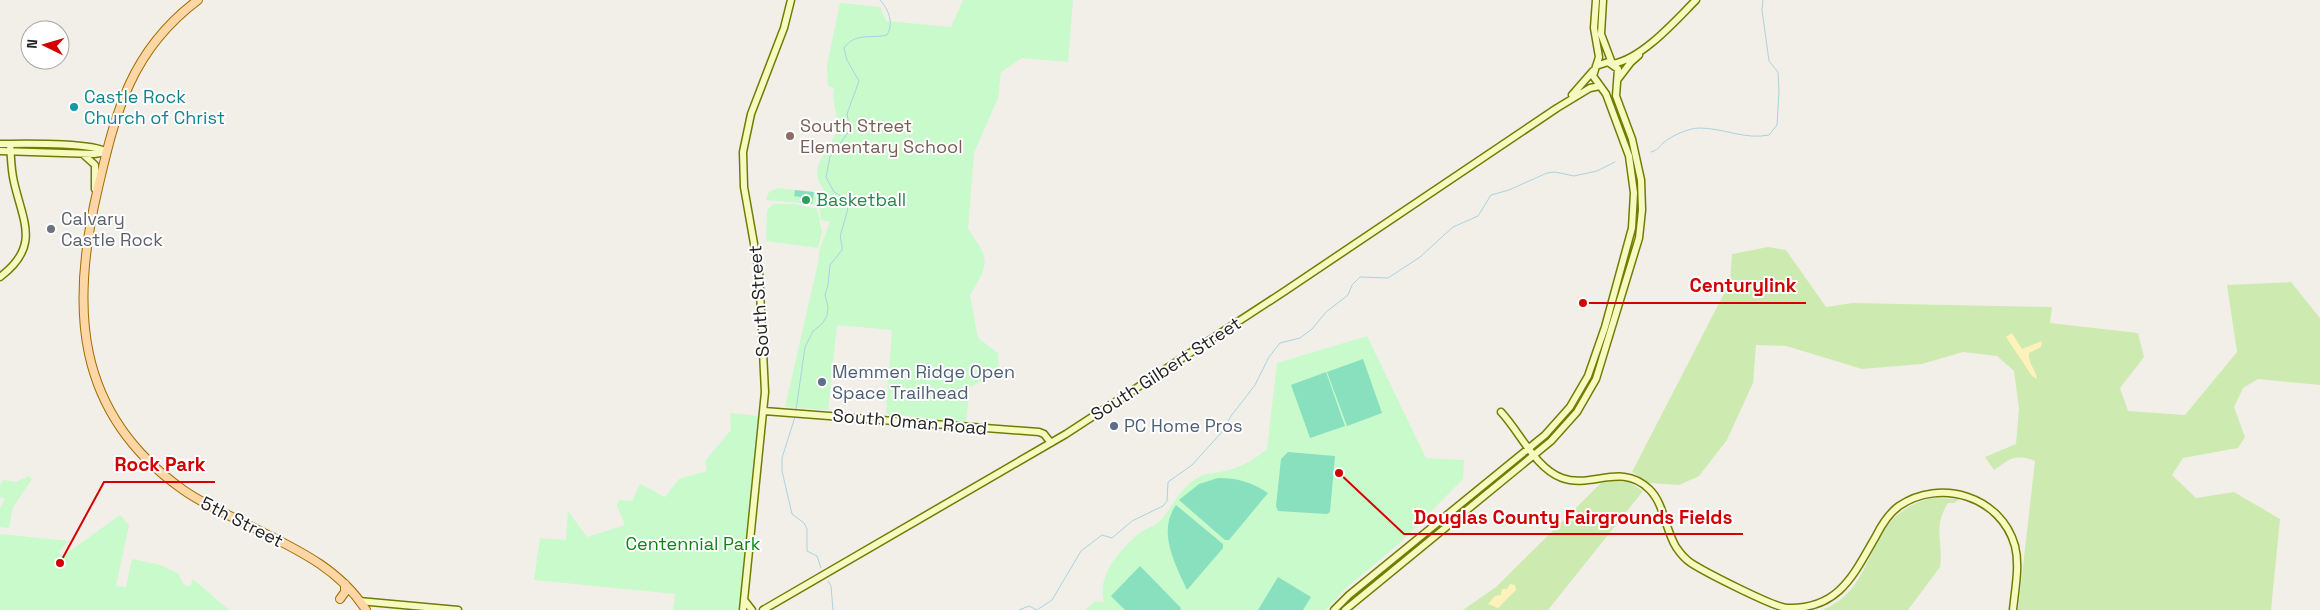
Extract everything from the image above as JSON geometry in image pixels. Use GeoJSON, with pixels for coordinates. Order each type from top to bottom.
{"type":"FeatureCollection","features":[{"type":"Feature","properties":{"kind":"main road","name":"5th Street"},"geometry":{"type":"LineString","coordinates":[[198,0],[164,30],[141,60],[122,98],[107,152],[83,266],[84,326],[96,379],[107,405],[119,426],[148,462],[181,488],[207,504],[329,569],[345,584],[364,610]]}},
{"type":"Feature","properties":{"kind":"main road"},"geometry":{"type":"LineString","coordinates":[[340,599],[345,592],[345,584]]}},
{"type":"Feature","properties":{"kind":"street","name":"South Street"},"geometry":{"type":"LineString","coordinates":[[743,610],[764,410],[759,272],[744,187],[743,152],[749,121],[784,28],[791,0]]}},
{"type":"Feature","properties":{"kind":"street"},"geometry":{"type":"LineString","coordinates":[[1345,610],[1535,454],[1568,423],[1582,404],[1596,379],[1639,238],[1642,203],[1640,168],[1632,139],[1616,96],[1618,71],[1612,63],[1601,34],[1602,8],[1599,0]]}},
{"type":"Feature","properties":{"kind":"street"},"geometry":{"type":"LineString","coordinates":[[1334,610],[1349,595],[1530,448],[1559,422],[1584,385],[1598,350],[1631,236],[1634,203],[1632,169],[1614,115],[1600,86],[1594,79],[1599,57],[1594,28],[1599,0]]}},
{"type":"Feature","properties":{"kind":"street"},"geometry":{"type":"LineString","coordinates":[[1600,86],[1609,87],[1617,81],[1631,62],[1696,0]]}},
{"type":"Feature","properties":{"kind":"street"},"geometry":{"type":"LineString","coordinates":[[1595,68],[1604,62],[1612,63],[1625,60],[1652,42]]}},
{"type":"Feature","properties":{"kind":"street","name":"South Gilbert Street"},"geometry":{"type":"LineString","coordinates":[[1558,108],[1577,91],[1595,68]]}},
{"type":"Feature","properties":{"kind":"street","name":"South Gilbert Street"},"geometry":{"type":"LineString","coordinates":[[763,610],[1051,443],[1285,291],[1558,108],[1590,88],[1600,86]]}},
{"type":"Feature","properties":{"kind":"street"},"geometry":{"type":"LineString","coordinates":[[0,144],[10,147],[78,153],[107,152]]}},
{"type":"Feature","properties":{"kind":"street"},"geometry":{"type":"LineString","coordinates":[[0,151],[10,147],[93,148],[107,152]]}},
{"type":"Feature","properties":{"kind":"street"},"geometry":{"type":"LineString","coordinates":[[0,277],[16,262],[26,235],[24,214],[13,180],[10,147]]}},
{"type":"Feature","properties":{"kind":"street"},"geometry":{"type":"LineString","coordinates":[[78,153],[90,158],[95,165],[94,207]]}},
{"type":"Feature","properties":{"kind":"street","name":"South Oman Road"},"geometry":{"type":"LineString","coordinates":[[764,410],[1039,432],[1044,434],[1051,443]]}},
{"type":"Feature","properties":{"kind":"street"},"geometry":{"type":"LineString","coordinates":[[1501,412],[1552,472],[1574,481],[1613,475],[1637,481],[1649,489],[1656,498],[1672,539],[1684,557],[1715,575],[1786,608],[1816,607],[1835,596],[1852,577],[1886,518],[1906,502],[1926,493],[1944,492],[1968,496],[1985,503],[2004,524],[2015,545],[2017,563],[2013,610]]}},
{"type":"Feature","properties":{"kind":"street"},"geometry":{"type":"LineString","coordinates":[[744,600],[752,610]]}},
{"type":"Feature","properties":{"kind":"street"},"geometry":{"type":"LineString","coordinates":[[359,601],[458,610]]}},
{"type":"Feature","properties":{"kind":"green space"},"geometry":{"type":"Polygon","coordinates":[[[963,0],[1073,0],[1068,62],[1022,58],[1001,72],[998,98],[974,153],[968,229],[984,255],[985,261],[981,275],[970,295],[978,338],[998,353],[999,372],[970,387],[966,422],[886,414],[892,330],[837,325],[828,410],[785,407],[820,248],[830,222],[821,220],[819,207],[812,204],[814,192],[827,193],[817,175],[818,167],[835,135],[837,126],[833,98],[834,88],[828,86],[827,65],[840,3],[880,7],[886,21],[951,27],[963,0]]]}},
{"type":"Feature","properties":{"kind":"green space"},"geometry":{"type":"Polygon","coordinates":[[[778,188],[795,190],[794,196],[800,197],[800,203],[766,200],[769,192],[778,188]]]}},
{"type":"Feature","properties":{"kind":"green space","name":"Basketball"},"geometry":{"type":"Polygon","coordinates":[[[795,190],[814,192],[812,204],[800,203],[800,197],[794,196],[795,190]]]}},
{"type":"Feature","properties":{"kind":"green space"},"geometry":{"type":"Polygon","coordinates":[[[773,204],[795,204],[817,209],[822,232],[818,248],[766,241],[767,210],[773,204]]]}},
{"type":"Feature","properties":{"kind":"green space"},"geometry":{"type":"Polygon","coordinates":[[[1768,247],[1786,250],[1826,307],[1852,303],[2052,307],[2050,323],[2138,333],[2144,357],[2120,388],[2128,411],[2185,415],[2237,352],[2227,285],[2291,282],[2320,318],[2320,385],[2258,379],[2243,388],[2234,407],[2245,437],[2238,448],[2183,458],[2172,475],[2196,498],[2234,492],[2280,519],[2271,610],[2018,610],[2035,461],[2017,457],[1994,470],[1985,457],[2016,444],[2019,409],[2014,371],[1997,356],[1963,352],[1922,364],[1862,369],[1786,346],[1756,345],[1753,383],[1727,440],[1699,476],[1679,485],[1649,483],[1632,472],[1730,282],[1732,254],[1768,247]]]}},
{"type":"Feature","properties":{"kind":"green space"},"geometry":{"type":"Polygon","coordinates":[[[1367,336],[1426,458],[1464,460],[1463,479],[1401,542],[1345,589],[1326,610],[1085,610],[1095,601],[1104,602],[1104,582],[1107,572],[1112,562],[1126,545],[1141,532],[1159,522],[1188,485],[1204,475],[1241,466],[1267,449],[1277,363],[1367,336]]]}},
{"type":"Feature","properties":{"kind":"green space"},"geometry":{"type":"Polygon","coordinates":[[[1363,359],[1382,413],[1347,426],[1327,372],[1363,359]]]}},
{"type":"Feature","properties":{"kind":"green space"},"geometry":{"type":"Polygon","coordinates":[[[1326,372],[1345,426],[1310,438],[1291,385],[1326,372]]]}},
{"type":"Feature","properties":{"kind":"green space","name":"Centennial Park"},"geometry":{"type":"Polygon","coordinates":[[[730,413],[759,416],[739,610],[673,610],[675,594],[534,580],[540,538],[566,540],[568,511],[587,537],[625,525],[617,506],[619,500],[632,501],[640,484],[665,497],[679,479],[707,471],[705,461],[731,430],[730,413]]]}},
{"type":"Feature","properties":{"kind":"green space"},"geometry":{"type":"Polygon","coordinates":[[[1288,452],[1335,456],[1330,512],[1327,514],[1278,511],[1276,506],[1281,459],[1288,452]]]}},
{"type":"Feature","properties":{"kind":"green space"},"geometry":{"type":"Polygon","coordinates":[[[29,476],[32,479],[13,507],[9,528],[0,527],[0,508],[5,499],[0,497],[0,485],[3,480],[16,482],[29,476]]]}},
{"type":"Feature","properties":{"kind":"green space"},"geometry":{"type":"Polygon","coordinates":[[[1218,478],[1244,481],[1268,493],[1229,540],[1225,540],[1179,500],[1199,484],[1218,478]]]}},
{"type":"Feature","properties":{"kind":"green space"},"geometry":{"type":"Polygon","coordinates":[[[1602,482],[1629,482],[1643,491],[1548,610],[1463,610],[1496,587],[1602,482]]]}},
{"type":"Feature","properties":{"kind":"green space"},"geometry":{"type":"Polygon","coordinates":[[[1932,498],[1960,499],[1954,503],[1948,503],[1943,512],[1939,528],[1940,567],[1908,610],[1822,610],[1841,599],[1854,585],[1881,535],[1893,519],[1909,507],[1932,498]]]}},
{"type":"Feature","properties":{"kind":"green space"},"geometry":{"type":"Polygon","coordinates":[[[1176,505],[1223,544],[1223,548],[1187,590],[1173,558],[1168,537],[1168,526],[1176,505]]]}},
{"type":"Feature","properties":{"kind":"green space"},"geometry":{"type":"Polygon","coordinates":[[[120,515],[129,525],[116,586],[126,587],[132,559],[160,565],[178,573],[184,585],[190,586],[193,579],[229,610],[0,610],[0,534],[69,541],[58,552],[63,556],[120,515]]]}},
{"type":"Feature","properties":{"kind":"green space"},"geometry":{"type":"Polygon","coordinates":[[[1140,566],[1181,608],[1180,610],[1125,610],[1111,596],[1140,566]]]}},
{"type":"Feature","properties":{"kind":"green space"},"geometry":{"type":"Polygon","coordinates":[[[1278,577],[1311,597],[1303,610],[1258,610],[1278,577]]]}},
{"type":"Feature","properties":{"kind":"sand"},"geometry":{"type":"Polygon","coordinates":[[[2012,333],[2022,349],[2042,341],[2041,347],[2029,353],[2037,379],[2032,376],[2006,337],[2012,333]]]}},
{"type":"Feature","properties":{"kind":"sand"},"geometry":{"type":"Polygon","coordinates":[[[1510,584],[1515,585],[1516,590],[1498,608],[1488,604],[1495,596],[1501,595],[1502,589],[1507,589],[1510,584]]]}},
{"type":"Feature","properties":{"kind":"waterway"},"geometry":{"type":"LineString","coordinates":[[796,410],[805,347],[813,331],[822,324],[827,316],[828,307],[825,295],[830,265],[842,250],[841,235],[849,204],[849,201],[834,192],[826,177],[830,157],[850,130],[847,114],[859,81],[847,60],[844,48],[848,43],[858,38],[887,35],[890,17],[880,0]]}},
{"type":"Feature","properties":{"kind":"waterway"},"geometry":{"type":"LineString","coordinates":[[1651,152],[1675,135],[1695,128],[1760,136],[1769,135],[1777,125],[1778,72],[1769,61],[1762,10],[1763,0]]}},
{"type":"Feature","properties":{"kind":"waterway"},"geometry":{"type":"LineString","coordinates":[[1019,610],[1029,606],[1037,610],[1052,600],[1081,551],[1102,535],[1112,538],[1132,521],[1163,506],[1167,501],[1168,482],[1192,465],[1221,433],[1231,416],[1255,385],[1269,357],[1280,343],[1300,338],[1312,329],[1326,312],[1348,295],[1352,285],[1360,277],[1388,278],[1420,257],[1453,227],[1478,216],[1491,195],[1509,190],[1547,173],[1555,172],[1574,176],[1597,171],[1615,162]]}},
{"type":"Feature","properties":{"kind":"waterway"},"geometry":{"type":"LineString","coordinates":[[795,417],[782,458],[782,471],[792,514],[804,523],[807,529],[807,551],[817,556],[821,568]]}},
{"type":"Feature","properties":{"kind":"waterway"},"geometry":{"type":"LineString","coordinates":[[828,581],[831,586],[833,610]]}},
{"type":"Feature","properties":{"kind":"place","name":"Castle Rock Church of Christ"},"geometry":{"type":"Point","coordinates":[74,107]}},
{"type":"Feature","properties":{"kind":"place","name":"South Street Elementary School"},"geometry":{"type":"Point","coordinates":[790,136]}},
{"type":"Feature","properties":{"kind":"place","name":"Basketball"},"geometry":{"type":"Point","coordinates":[806,200]}},
{"type":"Feature","properties":{"kind":"place","name":"Calvary Castle Rock"},"geometry":{"type":"Point","coordinates":[51,229]}},
{"type":"Feature","properties":{"kind":"place","name":"Centurylink"},"geometry":{"type":"Point","coordinates":[1583,303]}},
{"type":"Feature","properties":{"kind":"place","name":"Memmen Ridge Open Space Trailhead"},"geometry":{"type":"Point","coordinates":[822,382]}},
{"type":"Feature","properties":{"kind":"place","name":"PC Home Pros"},"geometry":{"type":"Point","coordinates":[1114,426]}},
{"type":"Feature","properties":{"kind":"place","name":"Douglas County Fairgrounds Fields"},"geometry":{"type":"Point","coordinates":[1339,473]}},
{"type":"Feature","properties":{"kind":"place","name":"Rock Park"},"geometry":{"type":"Point","coordinates":[60,563]}}]}
